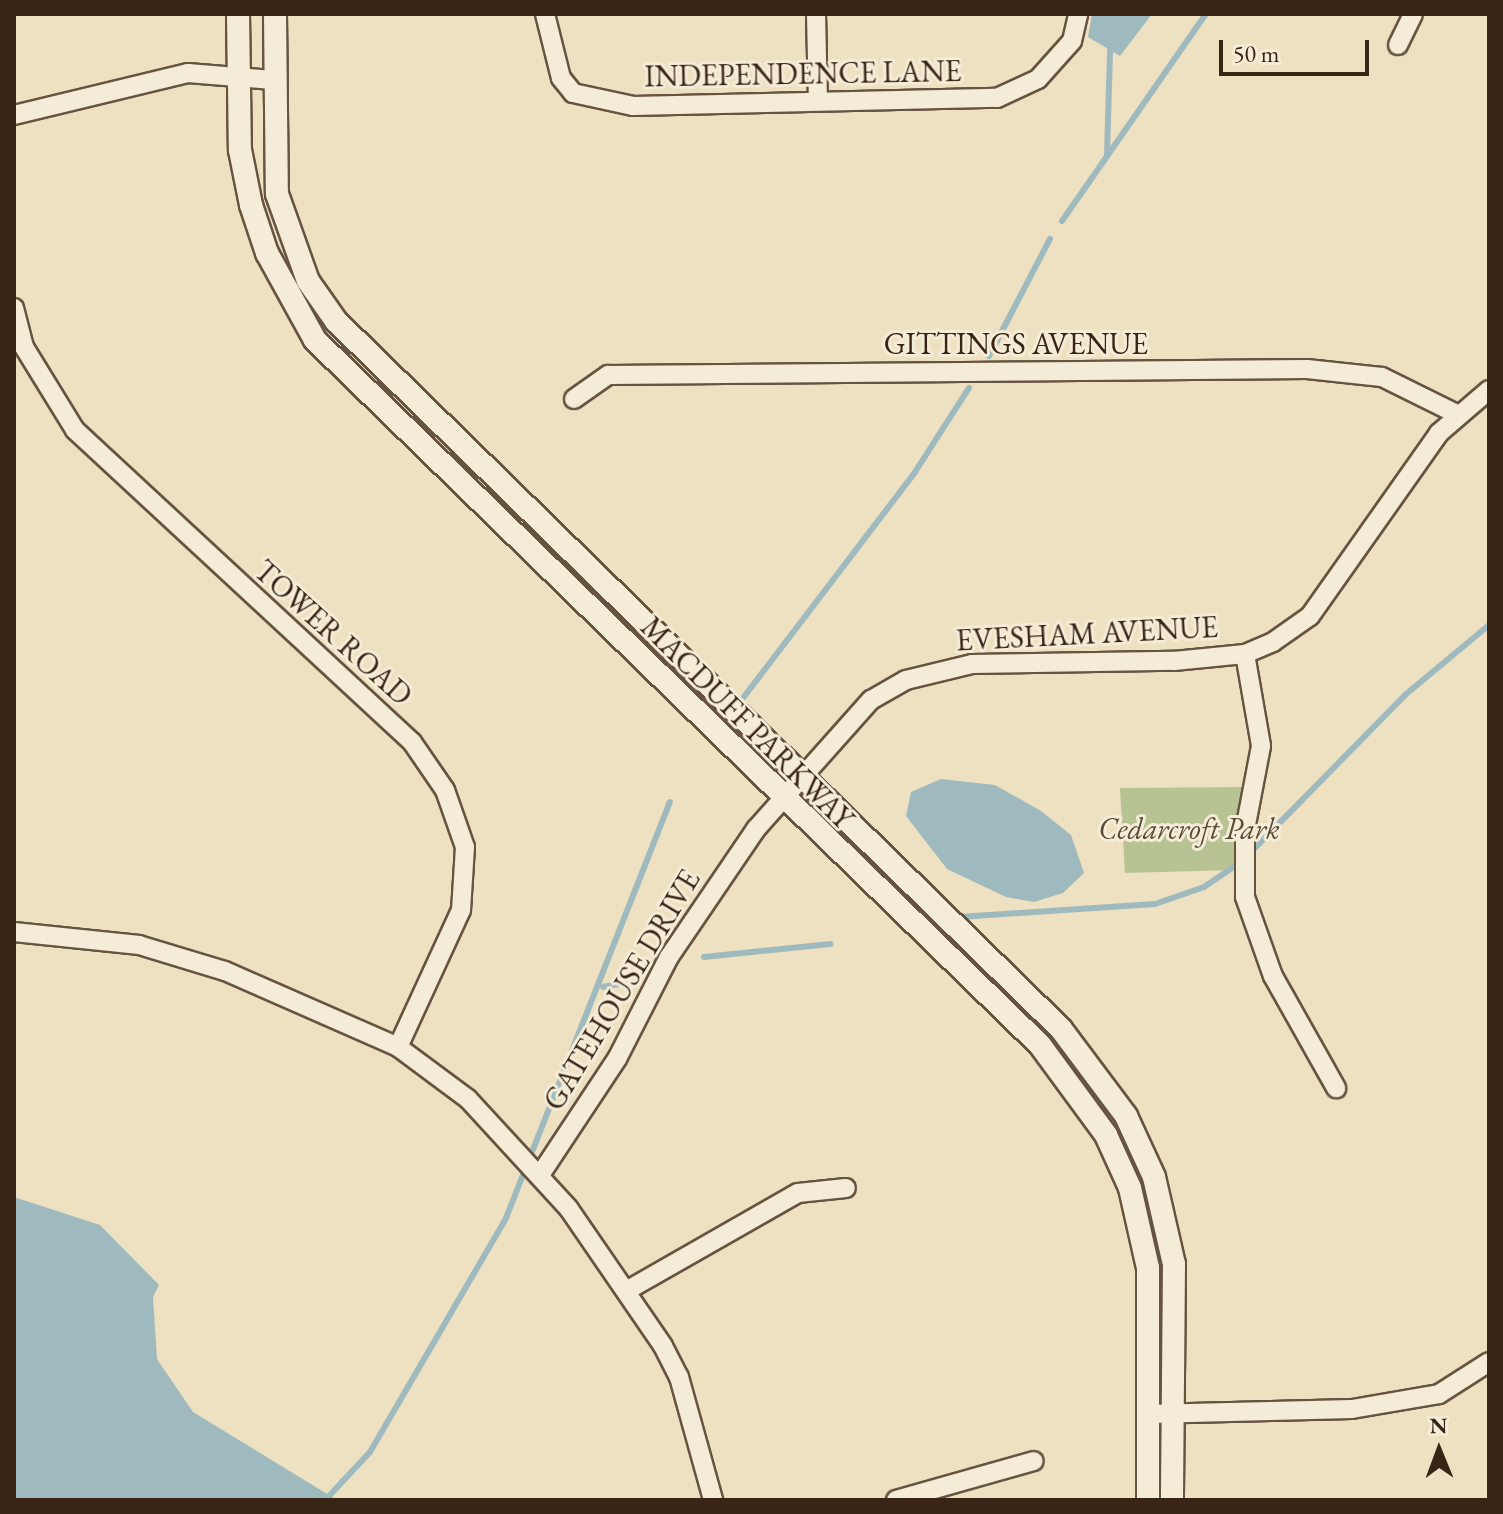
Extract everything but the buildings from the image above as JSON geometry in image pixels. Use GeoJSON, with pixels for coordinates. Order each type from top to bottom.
{"type":"FeatureCollection","features":[{"type":"Feature","properties":{"kind":"street","name":"MACDUFF PARKWAY"},"geometry":{"type":"LineString","coordinates":[[238,14],[237,75],[251,205],[267,253],[315,340],[1040,1045],[1106,1135],[1130,1188],[1148,1268],[1148,1500]]}},
{"type":"Feature","properties":{"kind":"street","name":"MACDUFF PARKWAY"},"geometry":{"type":"LineString","coordinates":[[275,14],[273,80],[277,194],[308,281],[336,321],[803,781],[1061,1029],[1126,1116],[1154,1177],[1174,1264],[1172,1500]]}},
{"type":"Feature","properties":{"kind":"street","name":"INDEPENDENCE LANE"},"geometry":{"type":"LineString","coordinates":[[545,14],[561,78],[597,103],[997,98],[1038,79],[1072,41],[1078,14]]}},
{"type":"Feature","properties":{"kind":"street"},"geometry":{"type":"LineString","coordinates":[[816,14],[818,99]]}},
{"type":"Feature","properties":{"kind":"street"},"geometry":{"type":"LineString","coordinates":[[1398,45],[1413,14]]}},
{"type":"Feature","properties":{"kind":"street"},"geometry":{"type":"LineString","coordinates":[[14,115],[141,81],[237,75],[273,80]]}},
{"type":"Feature","properties":{"kind":"street","name":"TOWER ROAD"},"geometry":{"type":"LineString","coordinates":[[14,308],[24,347],[75,430],[412,742],[445,790],[465,847],[461,910],[398,1047]]}},
{"type":"Feature","properties":{"kind":"street","name":"GITTINGS AVENUE"},"geometry":{"type":"LineString","coordinates":[[574,399],[608,375],[1307,369],[1382,377],[1457,414]]}},
{"type":"Feature","properties":{"kind":"street","name":"EVESHAM AVENUE"},"geometry":{"type":"LineString","coordinates":[[785,800],[871,700],[933,670],[1245,654],[1310,616],[1457,414],[1489,390]]}},
{"type":"Feature","properties":{"kind":"street"},"geometry":{"type":"LineString","coordinates":[[1245,654],[1261,746],[1241,872],[1261,951],[1336,1088]]}},
{"type":"Feature","properties":{"kind":"street","name":"GATEHOUSE DRIVE"},"geometry":{"type":"LineString","coordinates":[[540,1175],[618,1057],[669,957],[756,829],[785,800]]}},
{"type":"Feature","properties":{"kind":"street"},"geometry":{"type":"LineString","coordinates":[[14,932],[110,940],[197,961],[398,1047],[468,1099],[540,1175],[626,1291],[679,1377],[713,1500]]}},
{"type":"Feature","properties":{"kind":"street"},"geometry":{"type":"LineString","coordinates":[[626,1291],[798,1193],[846,1188]]}},
{"type":"Feature","properties":{"kind":"street"},"geometry":{"type":"LineString","coordinates":[[1149,1414],[1352,1409],[1439,1394],[1489,1362]]}},
{"type":"Feature","properties":{"kind":"street"},"geometry":{"type":"LineString","coordinates":[[896,1500],[1034,1461]]}},
{"type":"Feature","properties":{"kind":"green space","name":"Cedarcroft Park"},"geometry":{"type":"Polygon","coordinates":[[[1248,787],[1235,870],[1125,873],[1120,788],[1248,787]]]}},
{"type":"Feature","properties":{"kind":"water"},"geometry":{"type":"Polygon","coordinates":[[[1092,14],[1152,14],[1120,56],[1088,37],[1092,14]]]}},
{"type":"Feature","properties":{"kind":"water"},"geometry":{"type":"Polygon","coordinates":[[[941,779],[995,785],[1041,811],[1071,835],[1084,873],[1063,893],[1034,902],[1006,897],[947,869],[906,816],[911,792],[941,779]]]}},
{"type":"Feature","properties":{"kind":"water"},"geometry":{"type":"Polygon","coordinates":[[[14,1197],[100,1225],[159,1285],[153,1297],[157,1359],[193,1412],[337,1500],[14,1500],[14,1197]]]}},
{"type":"Feature","properties":{"kind":"waterway"},"geometry":{"type":"LineString","coordinates":[[1062,221],[1206,14]]}},
{"type":"Feature","properties":{"kind":"waterway"},"geometry":{"type":"LineString","coordinates":[[1107,154],[1110,50]]}},
{"type":"Feature","properties":{"kind":"waterway"},"geometry":{"type":"LineString","coordinates":[[989,356],[1050,239]]}},
{"type":"Feature","properties":{"kind":"waterway"},"geometry":{"type":"LineString","coordinates":[[740,702],[915,472],[969,388]]}},
{"type":"Feature","properties":{"kind":"waterway"},"geometry":{"type":"LineString","coordinates":[[1249,854],[1405,695],[1489,625]]}},
{"type":"Feature","properties":{"kind":"waterway"},"geometry":{"type":"LineString","coordinates":[[329,1496],[370,1452],[506,1218],[670,802]]}},
{"type":"Feature","properties":{"kind":"waterway"},"geometry":{"type":"LineString","coordinates":[[959,917],[1155,904],[1204,887],[1241,862]]}},
{"type":"Feature","properties":{"kind":"waterway"},"geometry":{"type":"LineString","coordinates":[[704,957],[830,944]]}},
{"type":"Feature","properties":{"kind":"waterway"},"geometry":{"type":"LineString","coordinates":[[603,987],[624,983]]}}]}
